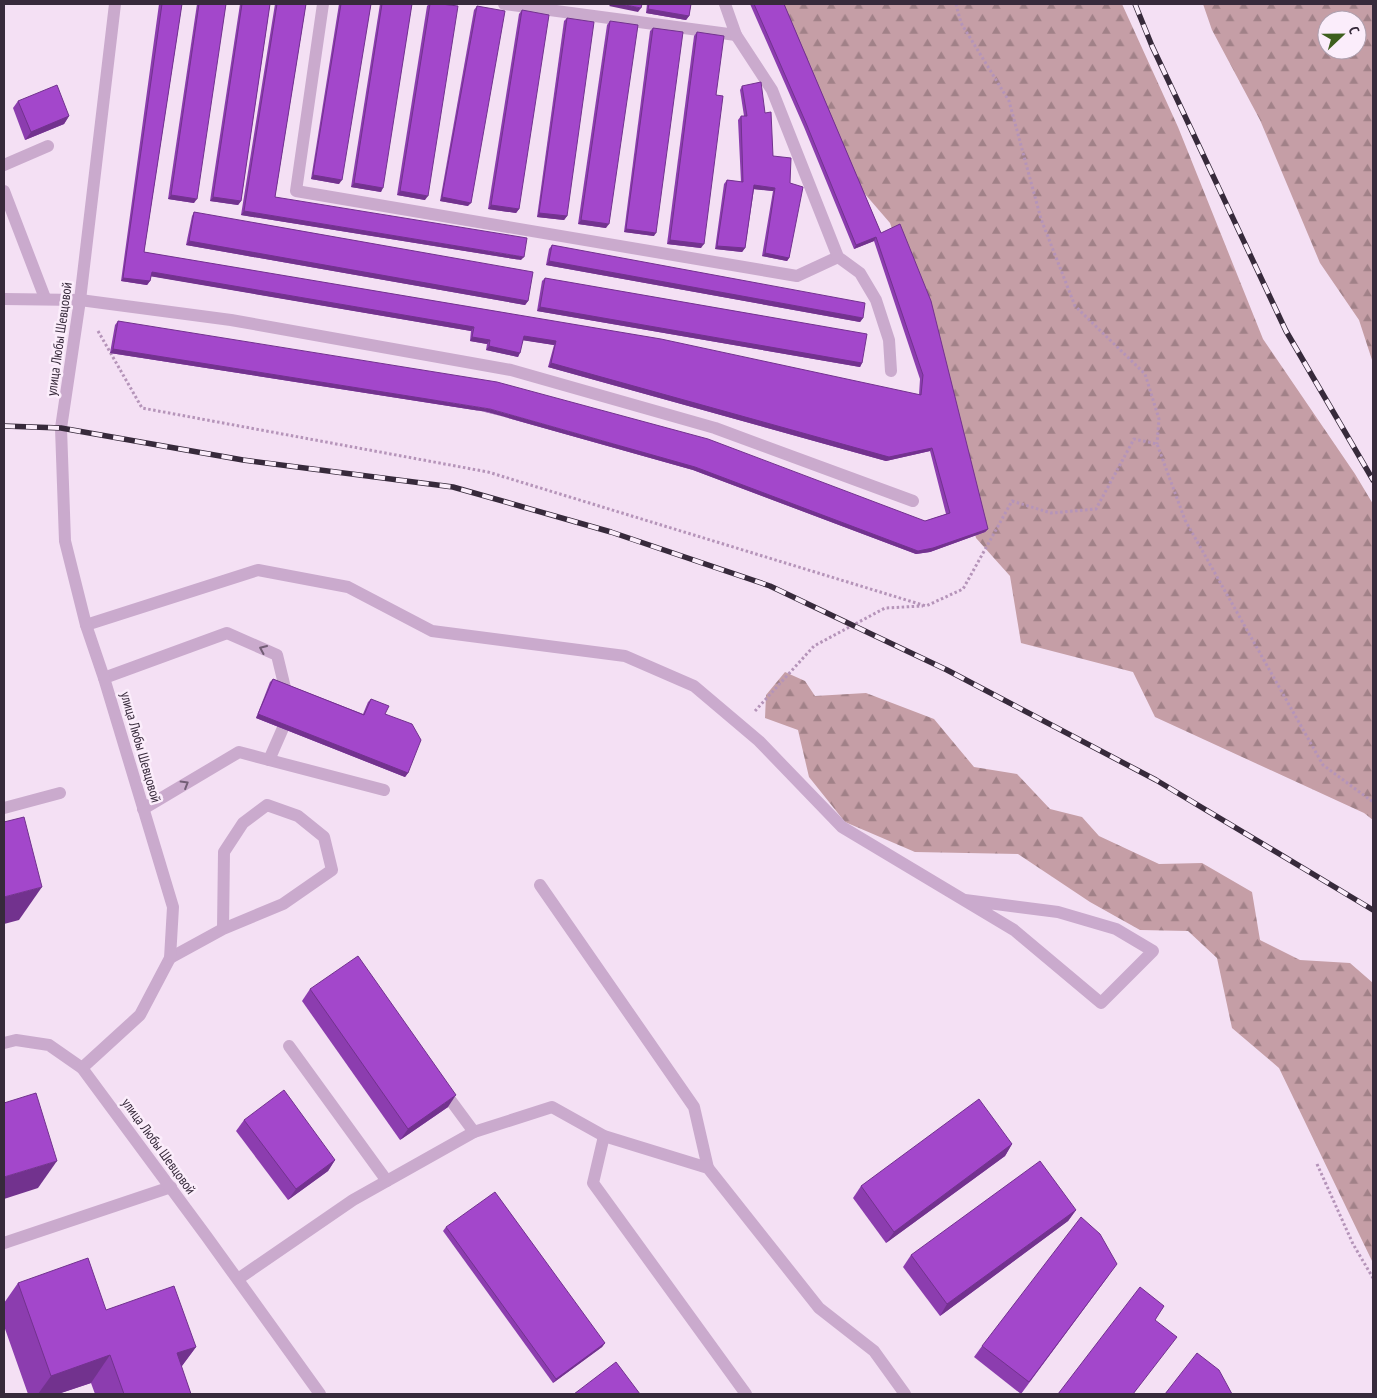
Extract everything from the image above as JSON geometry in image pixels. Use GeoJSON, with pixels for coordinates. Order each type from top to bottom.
{"type":"FeatureCollection","features":[{"type":"Feature","properties":{"kind":"street","name":"улица Любы Шевцовой"},"geometry":{"type":"LineString","coordinates":[[115,4],[80,300],[62,428],[65,541],[86,625],[174,907],[170,958],[140,1015],[82,1068],[238,1279],[320,1394]]}},
{"type":"Feature","properties":{"kind":"street"},"geometry":{"type":"LineString","coordinates":[[323,4],[296,191],[797,276],[838,258]]}},
{"type":"Feature","properties":{"kind":"street"},"geometry":{"type":"LineString","coordinates":[[504,4],[736,35]]}},
{"type":"Feature","properties":{"kind":"street"},"geometry":{"type":"LineString","coordinates":[[725,4],[736,35],[772,90],[838,258],[860,273],[876,300],[889,340],[891,371]]}},
{"type":"Feature","properties":{"kind":"street"},"geometry":{"type":"LineString","coordinates":[[4,165],[48,146]]}},
{"type":"Feature","properties":{"kind":"street"},"geometry":{"type":"LineString","coordinates":[[4,191],[45,298]]}},
{"type":"Feature","properties":{"kind":"street"},"geometry":{"type":"LineString","coordinates":[[4,299],[45,298],[80,300],[231,320],[511,370],[716,428],[913,501]]}},
{"type":"Feature","properties":{"kind":"street"},"geometry":{"type":"LineString","coordinates":[[86,625],[258,570],[348,587],[432,632],[625,656],[694,686],[759,741],[842,827],[1014,930],[1102,1003],[1154,951],[1116,929],[1058,912],[965,900]]}},
{"type":"Feature","properties":{"kind":"street"},"geometry":{"type":"LineString","coordinates":[[104,678],[227,633],[277,655],[285,688]]}},
{"type":"Feature","properties":{"kind":"street"},"geometry":{"type":"LineString","coordinates":[[269,760],[283,728]]}},
{"type":"Feature","properties":{"kind":"street"},"geometry":{"type":"LineString","coordinates":[[143,809],[239,752],[384,790]]}},
{"type":"Feature","properties":{"kind":"street"},"geometry":{"type":"LineString","coordinates":[[4,808],[60,794]]}},
{"type":"Feature","properties":{"kind":"street"},"geometry":{"type":"LineString","coordinates":[[170,958],[224,929],[283,904],[332,870],[324,836],[298,816],[267,805],[243,824],[224,852],[224,929]]}},
{"type":"Feature","properties":{"kind":"street"},"geometry":{"type":"LineString","coordinates":[[540,885],[694,1107],[708,1168],[819,1308],[874,1351],[905,1394]]}},
{"type":"Feature","properties":{"kind":"street"},"geometry":{"type":"LineString","coordinates":[[4,1043],[16,1040],[49,1045],[82,1068]]}},
{"type":"Feature","properties":{"kind":"street"},"geometry":{"type":"LineString","coordinates":[[289,1046],[387,1181]]}},
{"type":"Feature","properties":{"kind":"street"},"geometry":{"type":"LineString","coordinates":[[434,1078],[474,1132]]}},
{"type":"Feature","properties":{"kind":"street"},"geometry":{"type":"LineString","coordinates":[[238,1279],[353,1200],[474,1132],[552,1107],[604,1136],[708,1168]]}},
{"type":"Feature","properties":{"kind":"street"},"geometry":{"type":"LineString","coordinates":[[604,1136],[594,1183],[746,1394]]}},
{"type":"Feature","properties":{"kind":"street"},"geometry":{"type":"LineString","coordinates":[[4,1243],[170,1187]]}},
{"type":"Feature","properties":{"kind":"path"},"geometry":{"type":"LineString","coordinates":[[956,4],[961,23],[1009,101],[1041,219],[1074,306],[1145,374],[1159,419],[1157,444],[1185,520],[1323,765],[1373,802]]}},
{"type":"Feature","properties":{"kind":"path"},"geometry":{"type":"LineString","coordinates":[[80,300],[142,408],[488,472],[926,606]]}},
{"type":"Feature","properties":{"kind":"path"},"geometry":{"type":"LineString","coordinates":[[742,726],[814,646],[885,608],[926,606],[963,590],[1012,501],[1052,514],[1096,509],[1134,439],[1157,444]]}},
{"type":"Feature","properties":{"kind":"path"},"geometry":{"type":"LineString","coordinates":[[1317,1164],[1353,1244],[1373,1278]]}},
{"type":"Feature","properties":{"kind":"green space"},"geometry":{"type":"Polygon","coordinates":[[[773,4],[1122,4],[1178,127],[1263,339],[1355,474],[1373,504],[1373,820],[1364,813],[1155,717],[1133,672],[1021,643],[1010,576],[976,538],[934,347],[890,223],[852,179],[773,4]]]}},
{"type":"Feature","properties":{"kind":"green space"},"geometry":{"type":"Polygon","coordinates":[[[1203,4],[1373,4],[1373,363],[1359,320],[1320,263],[1260,120],[1212,30],[1203,4]]]}},
{"type":"Feature","properties":{"kind":"green space"},"geometry":{"type":"Polygon","coordinates":[[[785,672],[805,681],[815,696],[866,693],[934,719],[974,767],[1017,774],[1050,809],[1082,817],[1099,836],[1159,864],[1202,863],[1252,892],[1260,940],[1300,960],[1350,963],[1373,983],[1373,1263],[1279,1068],[1232,1028],[1217,958],[1188,931],[1140,930],[1090,902],[1018,854],[915,852],[845,822],[809,777],[798,730],[765,718],[766,695],[785,672]]]}},
{"type":"Feature","properties":{"kind":"building"},"geometry":{"type":"Polygon","coordinates":[[[162,4],[182,4],[144,252],[661,339],[921,395],[923,375],[876,237],[856,245],[806,123],[754,4],[784,4],[881,233],[900,224],[931,301],[988,529],[933,548],[918,551],[695,467],[490,409],[113,349],[118,321],[497,382],[708,439],[925,521],[950,513],[932,448],[889,457],[551,363],[556,341],[524,336],[520,353],[489,346],[490,340],[472,337],[474,327],[152,272],[150,281],[123,278],[162,4]]]}},
{"type":"Feature","properties":{"kind":"building"},"geometry":{"type":"Polygon","coordinates":[[[199,4],[226,4],[197,199],[171,195],[199,4]]]}},
{"type":"Feature","properties":{"kind":"building"},"geometry":{"type":"Polygon","coordinates":[[[242,4],[270,4],[241,201],[213,197],[242,4]]]}},
{"type":"Feature","properties":{"kind":"building"},"geometry":{"type":"Polygon","coordinates":[[[277,4],[306,4],[275,197],[527,238],[524,257],[244,211],[277,4]]]}},
{"type":"Feature","properties":{"kind":"building"},"geometry":{"type":"Polygon","coordinates":[[[341,4],[371,4],[342,180],[313,175],[341,4]]]}},
{"type":"Feature","properties":{"kind":"building"},"geometry":{"type":"Polygon","coordinates":[[[382,4],[412,4],[383,188],[354,183],[382,4]]]}},
{"type":"Feature","properties":{"kind":"building"},"geometry":{"type":"Polygon","coordinates":[[[430,4],[458,6],[428,196],[400,191],[430,4]]]}},
{"type":"Feature","properties":{"kind":"building"},"geometry":{"type":"Polygon","coordinates":[[[620,4],[642,4],[641,8],[620,4]]]}},
{"type":"Feature","properties":{"kind":"building"},"geometry":{"type":"Polygon","coordinates":[[[649,4],[691,4],[689,16],[648,9],[649,4]]]}},
{"type":"Feature","properties":{"kind":"building"},"geometry":{"type":"Polygon","coordinates":[[[477,6],[505,11],[471,203],[442,197],[477,6]]]}},
{"type":"Feature","properties":{"kind":"building"},"geometry":{"type":"Polygon","coordinates":[[[522,10],[549,15],[519,209],[491,205],[522,10]]]}},
{"type":"Feature","properties":{"kind":"building"},"geometry":{"type":"Polygon","coordinates":[[[567,18],[594,22],[567,216],[539,213],[567,18]]]}},
{"type":"Feature","properties":{"kind":"building"},"geometry":{"type":"Polygon","coordinates":[[[610,21],[638,25],[609,224],[581,220],[610,21]]]}},
{"type":"Feature","properties":{"kind":"building"},"geometry":{"type":"Polygon","coordinates":[[[653,28],[683,32],[656,233],[626,229],[653,28]]]}},
{"type":"Feature","properties":{"kind":"building"},"geometry":{"type":"Polygon","coordinates":[[[697,32],[724,36],[716,95],[723,96],[704,244],[670,240],[697,32]]]}},
{"type":"Feature","properties":{"kind":"building"},"geometry":{"type":"Polygon","coordinates":[[[761,82],[765,113],[771,112],[773,156],[791,158],[790,183],[803,187],[789,258],[765,253],[775,188],[754,185],[745,248],[717,246],[727,180],[743,182],[741,116],[747,116],[742,86],[761,82]]]}},
{"type":"Feature","properties":{"kind":"building"},"geometry":{"type":"Polygon","coordinates":[[[57,85],[69,116],[31,132],[18,101],[57,85]]]}},
{"type":"Feature","properties":{"kind":"building"},"geometry":{"type":"Polygon","coordinates":[[[194,212],[533,272],[528,301],[189,241],[194,212]]]}},
{"type":"Feature","properties":{"kind":"building"},"geometry":{"type":"Polygon","coordinates":[[[552,245],[865,303],[863,318],[549,261],[552,245]]]}},
{"type":"Feature","properties":{"kind":"building"},"geometry":{"type":"Polygon","coordinates":[[[545,278],[867,334],[862,363],[540,307],[545,278]]]}},
{"type":"Feature","properties":{"kind":"building"},"geometry":{"type":"Polygon","coordinates":[[[273,679],[364,715],[371,699],[389,706],[385,714],[412,724],[421,740],[408,773],[258,714],[273,679]]]}},
{"type":"Feature","properties":{"kind":"building"},"geometry":{"type":"Polygon","coordinates":[[[24,817],[42,887],[4,897],[4,822],[24,817]]]}},
{"type":"Feature","properties":{"kind":"building"},"geometry":{"type":"Polygon","coordinates":[[[358,956],[456,1095],[408,1129],[310,989],[358,956]]]}},
{"type":"Feature","properties":{"kind":"building"},"geometry":{"type":"Polygon","coordinates":[[[284,1090],[335,1160],[296,1189],[244,1120],[284,1090]]]}},
{"type":"Feature","properties":{"kind":"building"},"geometry":{"type":"Polygon","coordinates":[[[36,1093],[57,1161],[4,1177],[4,1103],[36,1093]]]}},
{"type":"Feature","properties":{"kind":"building"},"geometry":{"type":"Polygon","coordinates":[[[979,1099],[1012,1144],[894,1232],[861,1186],[979,1099]]]}},
{"type":"Feature","properties":{"kind":"building"},"geometry":{"type":"Polygon","coordinates":[[[1040,1161],[1076,1210],[947,1304],[911,1255],[1040,1161]]]}},
{"type":"Feature","properties":{"kind":"building"},"geometry":{"type":"Polygon","coordinates":[[[495,1192],[605,1343],[556,1379],[446,1227],[495,1192]]]}},
{"type":"Feature","properties":{"kind":"building"},"geometry":{"type":"Polygon","coordinates":[[[1081,1217],[1100,1234],[1117,1264],[1029,1382],[982,1346],[1081,1217]]]}},
{"type":"Feature","properties":{"kind":"building"},"geometry":{"type":"Polygon","coordinates":[[[88,1258],[106,1310],[174,1286],[196,1347],[177,1353],[191,1394],[124,1394],[110,1355],[51,1376],[18,1283],[88,1258]]]}},
{"type":"Feature","properties":{"kind":"building"},"geometry":{"type":"Polygon","coordinates":[[[1140,1287],[1164,1306],[1155,1320],[1177,1337],[1133,1394],[1058,1394],[1140,1287]]]}},
{"type":"Feature","properties":{"kind":"building"},"geometry":{"type":"Polygon","coordinates":[[[1197,1353],[1219,1370],[1232,1394],[1165,1394],[1197,1353]]]}},
{"type":"Feature","properties":{"kind":"building"},"geometry":{"type":"Polygon","coordinates":[[[616,1362],[640,1394],[574,1394],[616,1362]]]}},
{"type":"Feature","properties":{"kind":"railway"},"geometry":{"type":"LineString","coordinates":[[1135,4],[1152,46],[1286,331],[1373,480]]}},
{"type":"Feature","properties":{"kind":"railway"},"geometry":{"type":"LineString","coordinates":[[4,426],[61,428],[243,460],[453,487],[611,532],[770,586],[947,670],[1156,780],[1373,910]]}}]}
